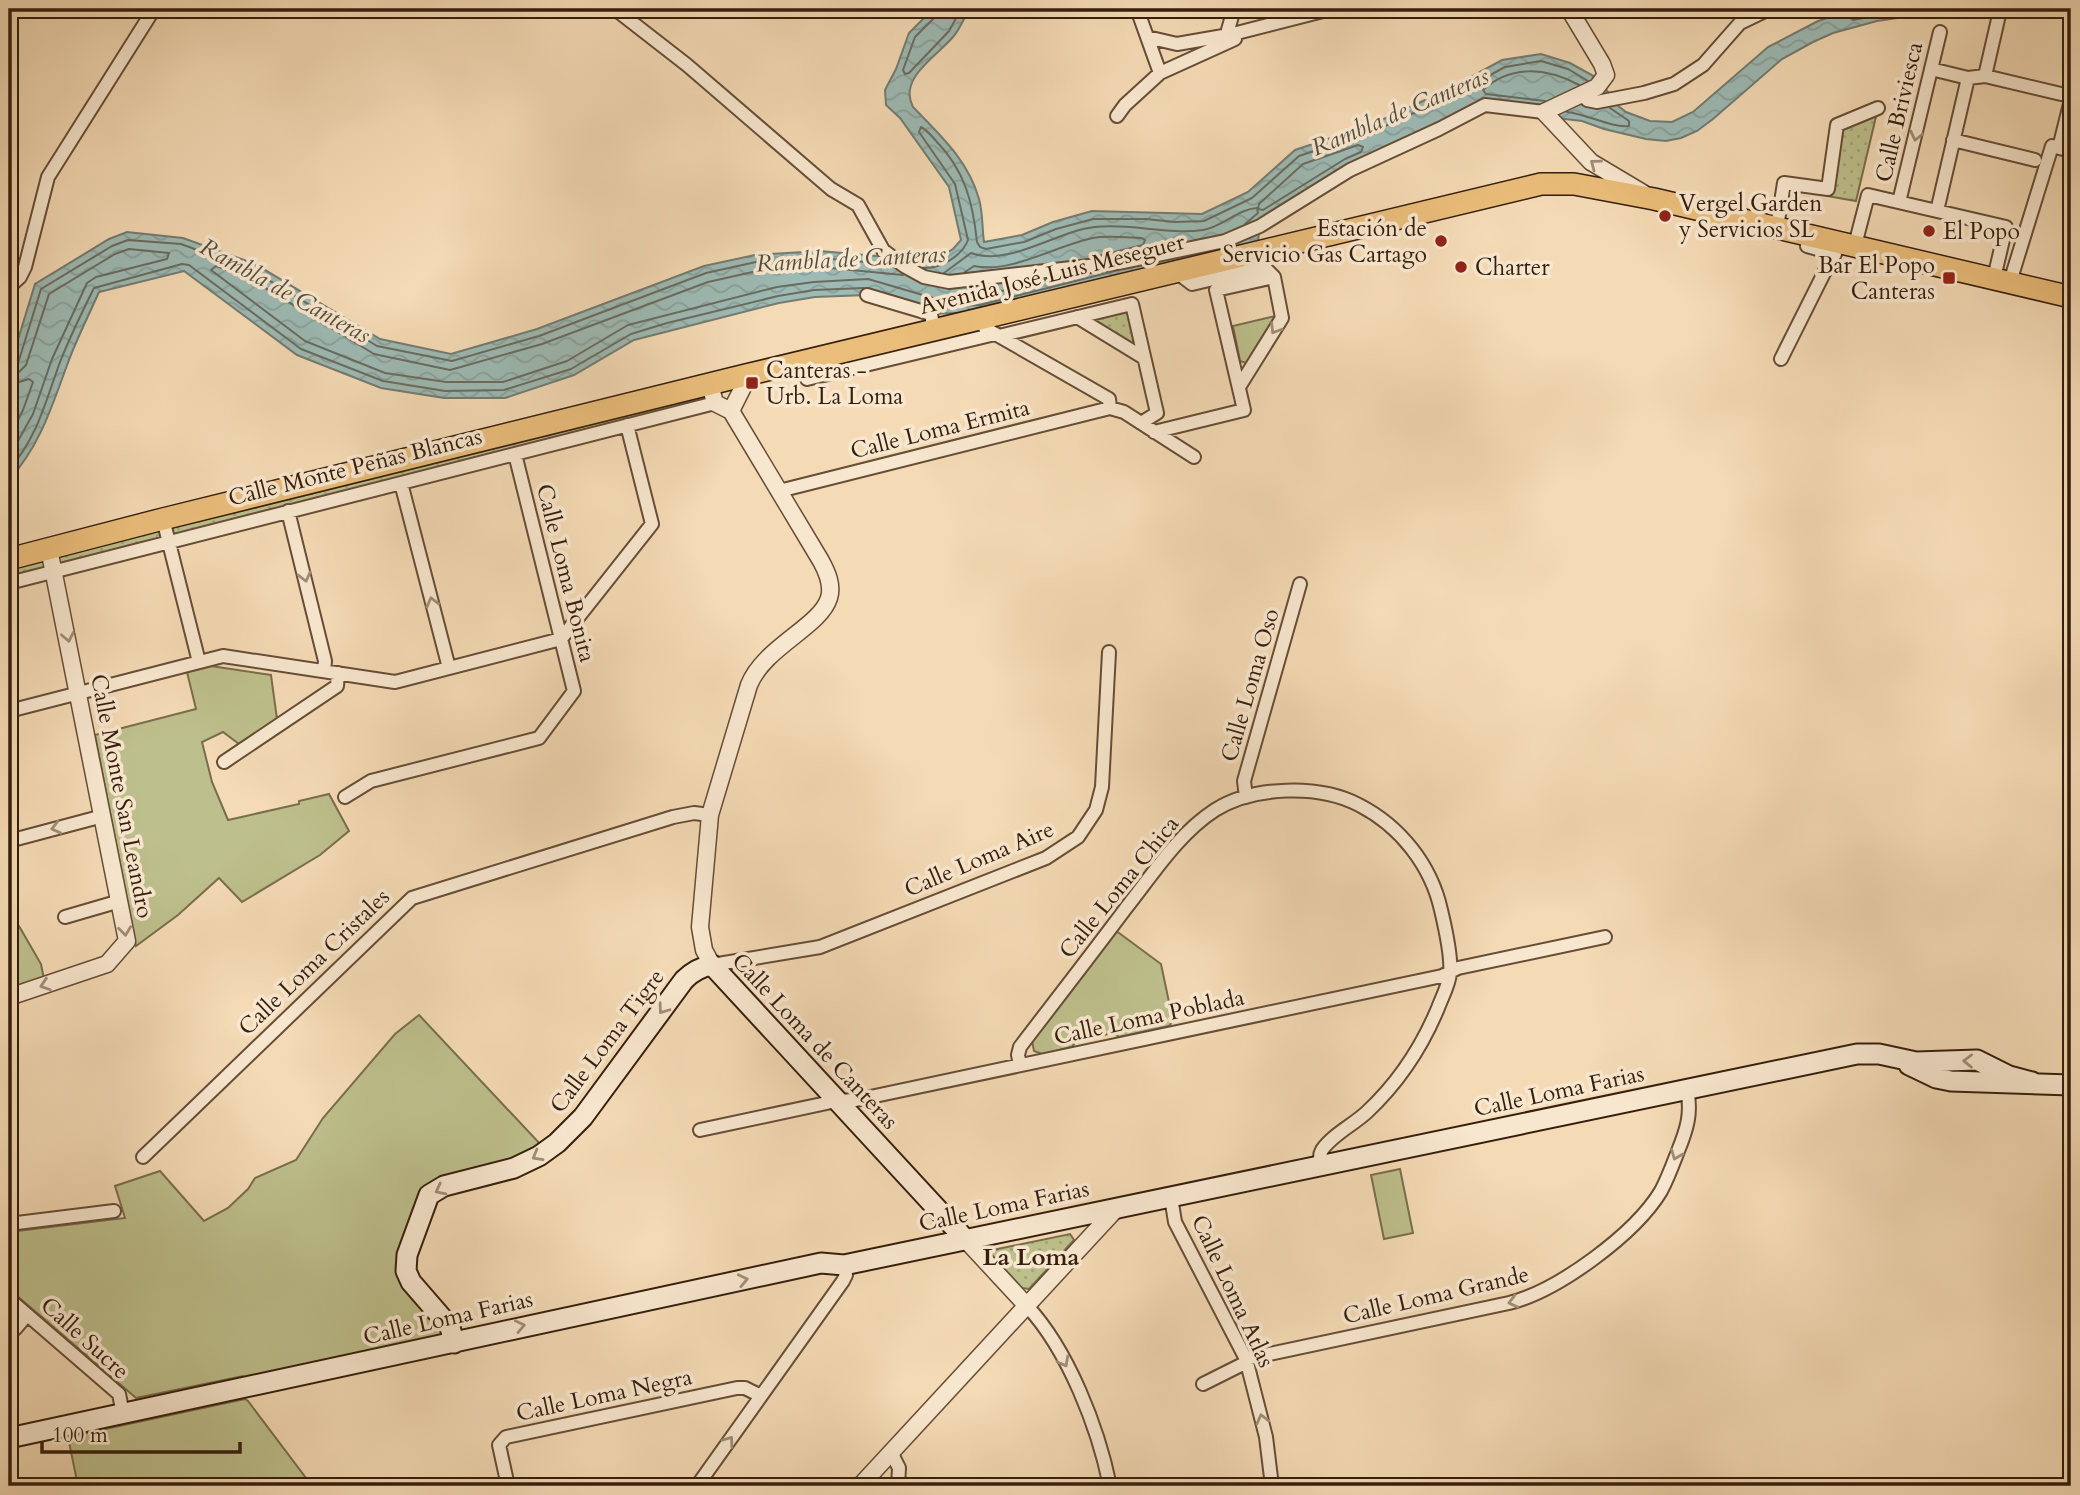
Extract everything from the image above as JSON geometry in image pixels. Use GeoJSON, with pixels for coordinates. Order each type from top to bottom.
{"type":"FeatureCollection","features":[{"type":"Feature","properties":{"kind":"main road","name":"Avenida José Luis Meseguer"},"geometry":{"type":"LineString","coordinates":[[712,394],[742,376],[934,330],[992,329],[1174,271],[1541,184],[1574,184],[1654,198],[1777,227],[1843,247],[2071,297]]}},
{"type":"Feature","properties":{"kind":"main road","name":"Calle Monte Peñas Blancas"},"geometry":{"type":"LineString","coordinates":[[9,559],[163,519],[712,394]]}},
{"type":"Feature","properties":{"kind":"main road","name":"Calle Loma de Canteras"},"geometry":{"type":"LineString","coordinates":[[712,965],[965,1239]]}},
{"type":"Feature","properties":{"kind":"main road","name":"Calle Loma Tigre"},"geometry":{"type":"LineString","coordinates":[[454,1343],[450,1327],[411,1282],[406,1271],[407,1255],[429,1195],[444,1186],[514,1168],[539,1156],[557,1143],[583,1117],[684,980],[701,967],[712,965]]}},
{"type":"Feature","properties":{"kind":"main road","name":"Calle Loma Farias"},"geometry":{"type":"LineString","coordinates":[[9,1438],[821,1263],[844,1265],[1857,1054],[1879,1054],[1930,1062],[1977,1060],[2009,1076],[2032,1082],[2071,1084]]}},
{"type":"Feature","properties":{"kind":"street"},"geometry":{"type":"LineString","coordinates":[[9,287],[20,277],[25,267],[48,177],[155,9]]}},
{"type":"Feature","properties":{"kind":"street"},"geometry":{"type":"LineString","coordinates":[[615,9],[687,65],[831,189],[858,205],[883,250],[924,277],[949,282],[1124,262],[1225,241],[1260,226],[1350,170],[1485,105],[1544,112],[1584,95],[1597,88],[1604,80],[1605,70],[1569,9]]}},
{"type":"Feature","properties":{"kind":"street"},"geometry":{"type":"LineString","coordinates":[[1138,9],[1160,73]]}},
{"type":"Feature","properties":{"kind":"street"},"geometry":{"type":"LineString","coordinates":[[1229,35],[1234,9]]}},
{"type":"Feature","properties":{"kind":"street"},"geometry":{"type":"LineString","coordinates":[[1147,37],[1177,44],[1229,35],[1331,9]]}},
{"type":"Feature","properties":{"kind":"street"},"geometry":{"type":"LineString","coordinates":[[1584,95],[1587,100],[1597,102],[1674,84],[1703,65],[1740,23],[1769,9]]}},
{"type":"Feature","properties":{"kind":"street"},"geometry":{"type":"LineString","coordinates":[[1985,76],[1999,15]]}},
{"type":"Feature","properties":{"kind":"street"},"geometry":{"type":"LineString","coordinates":[[1117,116],[1125,105],[1160,73],[1271,25]]}},
{"type":"Feature","properties":{"kind":"street","name":"Calle Briviesca"},"geometry":{"type":"LineString","coordinates":[[1899,202],[1940,32]]}},
{"type":"Feature","properties":{"kind":"street"},"geometry":{"type":"LineString","coordinates":[[1931,69],[1968,78],[1985,76],[2066,97],[2061,149],[2002,280]]}},
{"type":"Feature","properties":{"kind":"street"},"geometry":{"type":"LineString","coordinates":[[1937,211],[1968,78]]}},
{"type":"Feature","properties":{"kind":"street"},"geometry":{"type":"LineString","coordinates":[[1777,227],[1784,183],[1828,189],[1837,125],[1878,108]]}},
{"type":"Feature","properties":{"kind":"street"},"geometry":{"type":"LineString","coordinates":[[1544,112],[1591,162],[1654,198]]}},
{"type":"Feature","properties":{"kind":"street"},"geometry":{"type":"LineString","coordinates":[[1953,140],[2035,160]]}},
{"type":"Feature","properties":{"kind":"street"},"geometry":{"type":"LineString","coordinates":[[1781,359],[1843,247],[1868,195],[2006,227],[2002,280]]}},
{"type":"Feature","properties":{"kind":"street"},"geometry":{"type":"LineString","coordinates":[[1807,246],[1843,247]]}},
{"type":"Feature","properties":{"kind":"street"},"geometry":{"type":"LineString","coordinates":[[1174,271],[1192,284],[1269,272]]}},
{"type":"Feature","properties":{"kind":"street"},"geometry":{"type":"LineString","coordinates":[[1154,432],[1244,410],[1216,290],[1269,272]]}},
{"type":"Feature","properties":{"kind":"street"},"geometry":{"type":"LineString","coordinates":[[1239,387],[1282,318],[1269,272]]}},
{"type":"Feature","properties":{"kind":"street"},"geometry":{"type":"LineString","coordinates":[[867,295],[931,314],[934,330]]}},
{"type":"Feature","properties":{"kind":"street"},"geometry":{"type":"LineString","coordinates":[[807,379],[992,329],[1077,317],[1132,304],[1157,412],[1141,424]]}},
{"type":"Feature","properties":{"kind":"street"},"geometry":{"type":"LineString","coordinates":[[1077,317],[1144,358]]}},
{"type":"Feature","properties":{"kind":"street"},"geometry":{"type":"LineString","coordinates":[[992,329],[1110,399],[1110,408],[1124,412],[1194,457]]}},
{"type":"Feature","properties":{"kind":"street"},"geometry":{"type":"LineString","coordinates":[[712,394],[731,411],[744,386],[742,376]]}},
{"type":"Feature","properties":{"kind":"street","name":"Calle Monte Peñas Blancas"},"geometry":{"type":"LineString","coordinates":[[9,583],[627,425],[712,394]]}},
{"type":"Feature","properties":{"kind":"street","name":"Calle Loma Ermita"},"geometry":{"type":"LineString","coordinates":[[779,491],[1110,408]]}},
{"type":"Feature","properties":{"kind":"street","name":"Calle Loma de Canteras"},"geometry":{"type":"LineString","coordinates":[[712,965],[704,950],[700,928],[710,815],[752,676],[765,659],[820,612],[829,599],[830,581],[731,411]]}},
{"type":"Feature","properties":{"kind":"street"},"geometry":{"type":"LineString","coordinates":[[9,711],[223,656],[396,682],[561,639],[652,524],[627,425]]}},
{"type":"Feature","properties":{"kind":"street","name":"Calle Loma Bonita"},"geometry":{"type":"LineString","coordinates":[[345,797],[371,781],[539,738],[574,691],[515,454]]}},
{"type":"Feature","properties":{"kind":"street"},"geometry":{"type":"LineString","coordinates":[[401,483],[449,668]]}},
{"type":"Feature","properties":{"kind":"street"},"geometry":{"type":"LineString","coordinates":[[288,511],[325,661],[324,671]]}},
{"type":"Feature","properties":{"kind":"street"},"geometry":{"type":"LineString","coordinates":[[163,519],[199,662]]}},
{"type":"Feature","properties":{"kind":"street","name":"Calle Monte San Leandro"},"geometry":{"type":"LineString","coordinates":[[9,997],[107,964],[127,941],[49,549]]}},
{"type":"Feature","properties":{"kind":"street","name":"Calle Loma Oso"},"geometry":{"type":"LineString","coordinates":[[1246,797],[1244,781],[1300,584]]}},
{"type":"Feature","properties":{"kind":"street","name":"Calle Loma Aire"},"geometry":{"type":"LineString","coordinates":[[712,965],[820,947],[1046,858],[1067,846],[1092,819],[1101,795],[1109,652]]}},
{"type":"Feature","properties":{"kind":"street"},"geometry":{"type":"LineString","coordinates":[[225,762],[337,686],[338,673]]}},
{"type":"Feature","properties":{"kind":"street","name":"Calle Loma Chica"},"geometry":{"type":"LineString","coordinates":[[1020,1065],[1020,1047],[1169,852],[1216,810],[1246,797],[1290,792],[1327,795],[1353,802],[1393,828],[1413,850],[1433,884],[1443,919],[1451,971],[1432,1022],[1402,1076],[1365,1114],[1326,1145],[1320,1155],[1321,1165]]}},
{"type":"Feature","properties":{"kind":"street","name":"Calle Loma Cristales"},"geometry":{"type":"LineString","coordinates":[[143,1157],[412,898],[673,817],[694,813],[710,815]]}},
{"type":"Feature","properties":{"kind":"street"},"geometry":{"type":"LineString","coordinates":[[9,841],[103,816]]}},
{"type":"Feature","properties":{"kind":"street"},"geometry":{"type":"LineString","coordinates":[[65,916],[120,901]]}},
{"type":"Feature","properties":{"kind":"street","name":"Calle Loma Poblada"},"geometry":{"type":"LineString","coordinates":[[701,1130],[836,1101],[856,1100],[1442,976],[1451,971],[1605,937]]}},
{"type":"Feature","properties":{"kind":"street","name":"Calle Loma Grande"},"geometry":{"type":"LineString","coordinates":[[1203,1384],[1246,1360],[1516,1301],[1558,1283],[1606,1248],[1640,1217],[1661,1191],[1689,1122],[1687,1089]]}},
{"type":"Feature","properties":{"kind":"street","name":"Calle Loma Atlas"},"geometry":{"type":"LineString","coordinates":[[1171,1196],[1175,1223],[1246,1360],[1266,1437],[1272,1486]]}},
{"type":"Feature","properties":{"kind":"street"},"geometry":{"type":"LineString","coordinates":[[860,1486],[1117,1208]]}},
{"type":"Feature","properties":{"kind":"street"},"geometry":{"type":"LineString","coordinates":[[9,1224],[114,1211]]}},
{"type":"Feature","properties":{"kind":"street"},"geometry":{"type":"LineString","coordinates":[[1064,1219],[1080,1219],[1088,1225],[1089,1235],[1084,1244]]}},
{"type":"Feature","properties":{"kind":"street","name":"Calle Loma de Canteras"},"geometry":{"type":"LineString","coordinates":[[965,1239],[1042,1323],[1070,1374],[1091,1422],[1110,1486]]}},
{"type":"Feature","properties":{"kind":"street"},"geometry":{"type":"LineString","coordinates":[[697,1486],[844,1281],[844,1265]]}},
{"type":"Feature","properties":{"kind":"street","name":"Calle Sucre"},"geometry":{"type":"LineString","coordinates":[[9,1299],[119,1394],[123,1414]]}},
{"type":"Feature","properties":{"kind":"street"},"geometry":{"type":"LineString","coordinates":[[9,1330],[15,1329],[27,1315]]}},
{"type":"Feature","properties":{"kind":"street","name":"Calle Loma Negra"},"geometry":{"type":"LineString","coordinates":[[508,1486],[499,1445],[506,1437],[737,1388],[745,1388],[761,1396]]}},
{"type":"Feature","properties":{"kind":"street"},"geometry":{"type":"LineString","coordinates":[[891,1452],[898,1463],[898,1486]]}},
{"type":"Feature","properties":{"kind":"green space"},"geometry":{"type":"Polygon","coordinates":[[[1878,108],[1856,201],[1827,196],[1837,125],[1878,108]]]}},
{"type":"Feature","properties":{"kind":"green space"},"geometry":{"type":"Polygon","coordinates":[[[1132,304],[1144,358],[1077,317],[1132,304]]]}},
{"type":"Feature","properties":{"kind":"green space"},"geometry":{"type":"Polygon","coordinates":[[[1275,316],[1246,363],[1240,361],[1233,326],[1275,316]]]}},
{"type":"Feature","properties":{"kind":"green space"},"geometry":{"type":"Polygon","coordinates":[[[710,384],[715,403],[9,583],[9,559],[710,384]]]}},
{"type":"Feature","properties":{"kind":"green space"},"geometry":{"type":"Polygon","coordinates":[[[211,666],[271,675],[277,719],[239,744],[223,732],[202,742],[212,782],[228,820],[299,804],[299,801],[329,794],[349,831],[320,855],[242,902],[219,878],[178,915],[136,946],[95,735],[196,709],[187,672],[211,666]]]}},
{"type":"Feature","properties":{"kind":"green space"},"geometry":{"type":"Polygon","coordinates":[[[19,926],[41,964],[44,979],[9,990],[9,927],[19,926]]]}},
{"type":"Feature","properties":{"kind":"green space"},"geometry":{"type":"Polygon","coordinates":[[[1115,930],[1161,964],[1173,1021],[1169,1026],[1119,1037],[1113,1033],[1076,1041],[1072,1047],[1042,1054],[1034,1051],[1032,1041],[1115,930]]]}},
{"type":"Feature","properties":{"kind":"green space"},"geometry":{"type":"Polygon","coordinates":[[[419,1015],[542,1146],[536,1152],[443,1181],[402,1253],[443,1326],[444,1335],[245,1379],[243,1376],[136,1398],[9,1289],[9,1232],[125,1218],[115,1186],[160,1171],[204,1221],[228,1208],[248,1189],[255,1178],[296,1160],[323,1118],[395,1034],[419,1015]]]}},
{"type":"Feature","properties":{"kind":"green space"},"geometry":{"type":"Polygon","coordinates":[[[1400,1169],[1413,1233],[1384,1239],[1371,1175],[1400,1169]]]}},
{"type":"Feature","properties":{"kind":"green space"},"geometry":{"type":"Polygon","coordinates":[[[1070,1234],[1074,1240],[1029,1289],[1022,1288],[991,1254],[993,1250],[1070,1234]]]}},
{"type":"Feature","properties":{"kind":"green space"},"geometry":{"type":"Polygon","coordinates":[[[245,1399],[312,1486],[78,1486],[68,1437],[245,1399]]]}},
{"type":"Feature","properties":{"kind":"water","name":"Rambla de Canteras"},"geometry":{"type":"Polygon","coordinates":[[[933,9],[969,9],[955,34],[915,77],[910,96],[913,107],[952,149],[968,172],[980,204],[984,242],[1022,235],[1053,222],[1092,211],[1202,214],[1248,192],[1295,150],[1373,124],[1447,90],[1502,60],[1541,54],[1570,63],[1599,79],[1617,105],[1626,112],[1650,121],[1672,122],[1693,112],[1768,47],[1818,21],[1855,9],[1958,9],[1877,21],[1833,33],[1813,42],[1782,59],[1713,119],[1697,131],[1681,138],[1666,141],[1646,139],[1582,121],[1486,110],[1353,173],[1259,231],[1258,243],[981,312],[931,314],[867,295],[815,297],[779,303],[634,340],[574,375],[505,398],[444,398],[381,388],[297,355],[184,271],[99,292],[73,349],[43,427],[9,480],[9,369],[35,284],[109,239],[127,232],[183,238],[255,264],[380,339],[451,354],[537,329],[704,266],[755,255],[820,251],[933,261],[953,249],[961,240],[949,187],[900,118],[886,105],[885,90],[909,33],[933,9]]]}},
{"type":"Feature","properties":{"kind":"place","name":"Vergel Garden y Servicios SL"},"geometry":{"type":"Point","coordinates":[1665,216]}},
{"type":"Feature","properties":{"kind":"place","name":"El Popo"},"geometry":{"type":"Point","coordinates":[1929,231]}},
{"type":"Feature","properties":{"kind":"place","name":"Estación de Servicio Gas Cartago"},"geometry":{"type":"Point","coordinates":[1441,241]}},
{"type":"Feature","properties":{"kind":"place","name":"Charter"},"geometry":{"type":"Point","coordinates":[1461,267]}},
{"type":"Feature","properties":{"kind":"place","name":"Bar El Popo Canteras"},"geometry":{"type":"Point","coordinates":[1949,278]}},
{"type":"Feature","properties":{"kind":"place","name":"Canteras - Urb. La Loma"},"geometry":{"type":"Point","coordinates":[752,383]}},
{"type":"Feature","properties":{"kind":"district","name":"La Loma"},"geometry":{"type":"Point","coordinates":[1031,1257]}}]}
